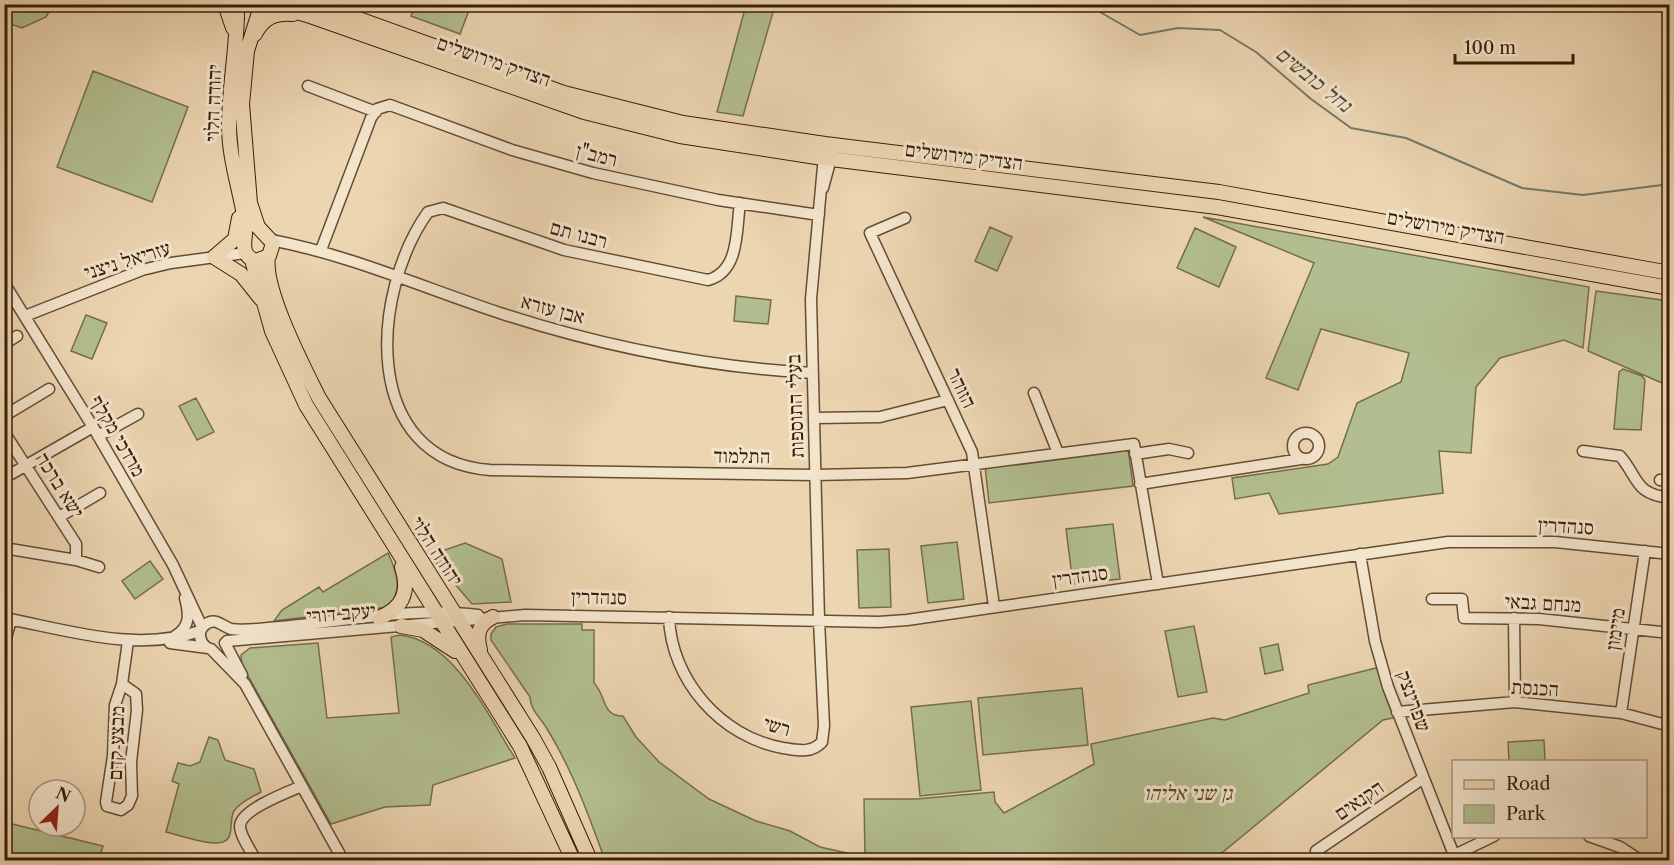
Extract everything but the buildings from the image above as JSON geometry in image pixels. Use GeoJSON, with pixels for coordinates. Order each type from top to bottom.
{"type":"FeatureCollection","features":[{"type":"Feature","properties":{"kind":"main road"},"geometry":{"type":"LineString","coordinates":[[225,4],[242,44],[261,24],[274,15],[312,10]]}},
{"type":"Feature","properties":{"kind":"main road","name":"יהודה הלוי"},"geometry":{"type":"LineString","coordinates":[[239,4],[242,104],[250,203],[255,222],[268,236]]}},
{"type":"Feature","properties":{"kind":"main road","name":"הצדיק מירושלים"},"geometry":{"type":"LineString","coordinates":[[239,4],[251,8],[264,5],[312,10],[527,94],[616,121],[680,136],[1219,192],[1670,273]]}},
{"type":"Feature","properties":{"kind":"main road","name":"יהודה הלוי"},"geometry":{"type":"LineString","coordinates":[[246,238],[246,223],[238,195],[229,127],[242,44],[264,5]]}},
{"type":"Feature","properties":{"kind":"main road","name":"הצדיק מירושלים"},"geometry":{"type":"LineString","coordinates":[[828,151],[1217,207],[1670,288]]}},
{"type":"Feature","properties":{"kind":"main road"},"geometry":{"type":"LineString","coordinates":[[238,195],[239,221],[235,239],[214,257],[241,274],[264,303]]}},
{"type":"Feature","properties":{"kind":"main road"},"geometry":{"type":"LineString","coordinates":[[252,233],[268,236],[273,247],[269,256],[260,261],[248,256],[246,238],[252,233]]}},
{"type":"Feature","properties":{"kind":"main road","name":"יהודה הלוי"},"geometry":{"type":"LineString","coordinates":[[248,256],[281,355],[306,405],[535,774],[573,861]]}},
{"type":"Feature","properties":{"kind":"main road","name":"יהודה הלוי"},"geometry":{"type":"LineString","coordinates":[[269,256],[267,275],[272,290],[319,398],[481,655],[549,768],[590,861]]}},
{"type":"Feature","properties":{"kind":"main road"},"geometry":{"type":"LineString","coordinates":[[379,618],[395,609],[405,593],[406,581],[399,556]]}},
{"type":"Feature","properties":{"kind":"main road"},"geometry":{"type":"LineString","coordinates":[[481,655],[479,631],[483,623],[493,617]]}},
{"type":"Feature","properties":{"kind":"main road"},"geometry":{"type":"LineString","coordinates":[[401,626],[432,634],[468,663]]}},
{"type":"Feature","properties":{"kind":"street","name":"רמב\"ן"},"geometry":{"type":"LineString","coordinates":[[308,86],[375,112],[382,107],[396,106],[545,160],[655,188],[819,215]]}},
{"type":"Feature","properties":{"kind":"street"},"geometry":{"type":"LineString","coordinates":[[321,250],[375,112]]}},
{"type":"Feature","properties":{"kind":"street","name":"בעלי התוספות"},"geometry":{"type":"LineString","coordinates":[[819,620],[811,299],[828,151]]}},
{"type":"Feature","properties":{"kind":"street","name":"רבנו תם"},"geometry":{"type":"LineString","coordinates":[[398,278],[420,224],[428,212],[443,208],[564,250],[708,280],[723,274],[730,266],[740,203]]}},
{"type":"Feature","properties":{"kind":"street","name":"הזוהר"},"geometry":{"type":"LineString","coordinates":[[905,218],[870,233],[948,400],[975,464],[994,606]]}},
{"type":"Feature","properties":{"kind":"street","name":"אבן עזרא"},"geometry":{"type":"LineString","coordinates":[[268,236],[321,250],[502,314],[628,348],[740,367],[812,373]]}},
{"type":"Feature","properties":{"kind":"street"},"geometry":{"type":"LineString","coordinates":[[269,256],[284,245],[293,244]]}},
{"type":"Feature","properties":{"kind":"street","name":"עזריאל ניצני"},"geometry":{"type":"LineString","coordinates":[[25,316],[142,270],[214,257],[248,256]]}},
{"type":"Feature","properties":{"kind":"street","name":"התלמוד"},"geometry":{"type":"LineString","coordinates":[[398,278],[390,302],[386,338],[392,389],[398,405],[422,442],[448,460],[473,469],[815,475],[907,473],[1134,444],[1135,454]]}},
{"type":"Feature","properties":{"kind":"street","name":"מרדכי מקלף"},"geometry":{"type":"LineString","coordinates":[[4,283],[95,431],[181,581],[201,629]]}},
{"type":"Feature","properties":{"kind":"street"},"geometry":{"type":"LineString","coordinates":[[4,344],[17,336]]}},
{"type":"Feature","properties":{"kind":"street"},"geometry":{"type":"LineString","coordinates":[[4,416],[49,389]]}},
{"type":"Feature","properties":{"kind":"street"},"geometry":{"type":"LineString","coordinates":[[1034,393],[1058,453]]}},
{"type":"Feature","properties":{"kind":"street"},"geometry":{"type":"LineString","coordinates":[[815,418],[880,417],[948,400]]}},
{"type":"Feature","properties":{"kind":"street"},"geometry":{"type":"LineString","coordinates":[[4,478],[95,431],[138,414]]}},
{"type":"Feature","properties":{"kind":"street","name":"ישא ברכה"},"geometry":{"type":"LineString","coordinates":[[4,432],[76,544],[76,560]]}},
{"type":"Feature","properties":{"kind":"street"},"geometry":{"type":"LineString","coordinates":[[1158,584],[1135,454],[1169,449],[1188,453]]}},
{"type":"Feature","properties":{"kind":"street"},"geometry":{"type":"LineString","coordinates":[[1583,451],[1620,456],[1641,489],[1651,495],[1670,498]]}},
{"type":"Feature","properties":{"kind":"street"},"geometry":{"type":"LineString","coordinates":[[1140,484],[1301,459]]}},
{"type":"Feature","properties":{"kind":"street"},"geometry":{"type":"LineString","coordinates":[[58,517],[100,493]]}},
{"type":"Feature","properties":{"kind":"street","name":"סנהדרין"},"geometry":{"type":"LineString","coordinates":[[456,616],[599,615],[907,620],[1438,543],[1555,542],[1670,554]]}},
{"type":"Feature","properties":{"kind":"street"},"geometry":{"type":"LineString","coordinates":[[4,548],[76,560],[99,567]]}},
{"type":"Feature","properties":{"kind":"street","name":"מיימון"},"geometry":{"type":"LineString","coordinates":[[1621,713],[1645,551]]}},
{"type":"Feature","properties":{"kind":"street","name":"שפרינצק"},"geometry":{"type":"LineString","coordinates":[[1360,554],[1375,641],[1397,712],[1449,858]]}},
{"type":"Feature","properties":{"kind":"street"},"geometry":{"type":"LineString","coordinates":[[151,639],[182,632],[188,623],[181,581]]}},
{"type":"Feature","properties":{"kind":"street","name":"מרדכי מקלף"},"geometry":{"type":"LineString","coordinates":[[181,581],[219,623]]}},
{"type":"Feature","properties":{"kind":"street","name":"מנחם גבאי"},"geometry":{"type":"LineString","coordinates":[[1432,599],[1462,598],[1464,618],[1514,618],[1670,633]]}},
{"type":"Feature","properties":{"kind":"street","name":"יעקב דורי"},"geometry":{"type":"LineString","coordinates":[[226,642],[401,626],[438,616]]}},
{"type":"Feature","properties":{"kind":"street","name":"יעקב דורי"},"geometry":{"type":"LineString","coordinates":[[219,623],[232,629],[266,629],[379,618],[456,616]]}},
{"type":"Feature","properties":{"kind":"street","name":"רשי"},"geometry":{"type":"LineString","coordinates":[[669,617],[670,631],[680,662],[706,706],[724,724],[739,732],[776,747],[798,750],[817,747],[823,737],[819,620]]}},
{"type":"Feature","properties":{"kind":"street"},"geometry":{"type":"LineString","coordinates":[[1514,618],[1515,702]]}},
{"type":"Feature","properties":{"kind":"street"},"geometry":{"type":"LineString","coordinates":[[4,645],[8,619],[128,641],[189,635],[219,623],[227,633],[226,642],[241,672]]}},
{"type":"Feature","properties":{"kind":"street"},"geometry":{"type":"LineString","coordinates":[[201,629],[201,640],[245,684]]}},
{"type":"Feature","properties":{"kind":"street"},"geometry":{"type":"LineString","coordinates":[[255,638],[244,643],[236,658],[245,684],[343,861]]}},
{"type":"Feature","properties":{"kind":"street"},"geometry":{"type":"LineString","coordinates":[[151,639],[208,648],[219,648],[226,642]]}},
{"type":"Feature","properties":{"kind":"street","name":"מבצע קדם"},"geometry":{"type":"LineString","coordinates":[[122,684],[136,694],[137,700],[130,762],[132,796],[128,805],[121,810],[107,806],[106,802],[113,756],[115,705],[122,684],[128,641]]}},
{"type":"Feature","properties":{"kind":"street","name":"הכנסת"},"geometry":{"type":"LineString","coordinates":[[1397,712],[1515,702],[1621,713],[1670,726]]}},
{"type":"Feature","properties":{"kind":"street","name":"הקנאים"},"geometry":{"type":"LineString","coordinates":[[1316,851],[1422,778]]}},
{"type":"Feature","properties":{"kind":"street"},"geometry":{"type":"LineString","coordinates":[[256,861],[240,828],[241,821],[251,810],[302,786]]}},
{"type":"Feature","properties":{"kind":"street"},"geometry":{"type":"LineString","coordinates":[[1449,858],[1492,838]]}},
{"type":"Feature","properties":{"kind":"street"},"geometry":{"type":"LineString","coordinates":[[1592,838],[1620,847],[1640,861]]}},
{"type":"Feature","properties":{"kind":"green space"},"geometry":{"type":"Polygon","coordinates":[[[416,4],[471,5],[460,34],[411,16],[416,4]]]}},
{"type":"Feature","properties":{"kind":"green space"},"geometry":{"type":"Polygon","coordinates":[[[4,5],[53,5],[46,17],[22,28],[5,22],[4,5]]]}},
{"type":"Feature","properties":{"kind":"green space"},"geometry":{"type":"Polygon","coordinates":[[[746,5],[775,5],[743,116],[717,112],[746,5]]]}},
{"type":"Feature","properties":{"kind":"green space"},"geometry":{"type":"Polygon","coordinates":[[[93,71],[188,107],[152,202],[57,167],[93,71]]]}},
{"type":"Feature","properties":{"kind":"green space"},"geometry":{"type":"Polygon","coordinates":[[[1203,217],[1589,287],[1583,348],[1564,340],[1500,358],[1476,387],[1471,453],[1439,451],[1443,493],[1279,514],[1269,493],[1235,499],[1232,478],[1328,464],[1338,457],[1357,403],[1401,382],[1409,353],[1321,329],[1298,390],[1266,378],[1314,263],[1203,217]]]}},
{"type":"Feature","properties":{"kind":"green space"},"geometry":{"type":"Polygon","coordinates":[[[990,227],[1012,237],[997,271],[975,261],[990,227]]]}},
{"type":"Feature","properties":{"kind":"green space"},"geometry":{"type":"Polygon","coordinates":[[[1195,228],[1236,247],[1219,287],[1177,268],[1195,228]]]}},
{"type":"Feature","properties":{"kind":"green space"},"geometry":{"type":"Polygon","coordinates":[[[1596,291],[1669,301],[1669,384],[1588,351],[1596,291]]]}},
{"type":"Feature","properties":{"kind":"green space"},"geometry":{"type":"Polygon","coordinates":[[[736,296],[771,300],[768,324],[734,321],[736,296]]]}},
{"type":"Feature","properties":{"kind":"green space"},"geometry":{"type":"Polygon","coordinates":[[[86,315],[107,323],[92,359],[71,351],[86,315]]]}},
{"type":"Feature","properties":{"kind":"green space"},"geometry":{"type":"Polygon","coordinates":[[[1623,369],[1642,376],[1645,380],[1641,430],[1614,429],[1619,372],[1623,369]]]}},
{"type":"Feature","properties":{"kind":"green space"},"geometry":{"type":"Polygon","coordinates":[[[196,398],[214,432],[197,440],[179,406],[196,398]]]}},
{"type":"Feature","properties":{"kind":"green space"},"geometry":{"type":"Polygon","coordinates":[[[1128,449],[1133,486],[989,503],[985,466],[1128,449]]]}},
{"type":"Feature","properties":{"kind":"green space"},"geometry":{"type":"Polygon","coordinates":[[[1113,524],[1120,579],[1073,584],[1066,529],[1113,524]]]}},
{"type":"Feature","properties":{"kind":"green space"},"geometry":{"type":"Polygon","coordinates":[[[957,542],[964,599],[928,603],[921,546],[957,542]]]}},
{"type":"Feature","properties":{"kind":"green space"},"geometry":{"type":"Polygon","coordinates":[[[465,543],[502,559],[511,602],[472,604],[430,555],[465,543]]]}},
{"type":"Feature","properties":{"kind":"green space"},"geometry":{"type":"Polygon","coordinates":[[[889,549],[891,607],[859,608],[857,550],[889,549]]]}},
{"type":"Feature","properties":{"kind":"green space"},"geometry":{"type":"Polygon","coordinates":[[[388,553],[397,580],[396,593],[389,607],[274,621],[282,610],[319,587],[323,592],[388,553]]]}},
{"type":"Feature","properties":{"kind":"green space"},"geometry":{"type":"Polygon","coordinates":[[[150,561],[163,579],[135,599],[122,581],[150,561]]]}},
{"type":"Feature","properties":{"kind":"green space","name":"גן שני אליהו"},"geometry":{"type":"Polygon","coordinates":[[[507,624],[582,624],[582,630],[594,630],[594,683],[611,713],[623,716],[636,737],[659,762],[709,799],[756,821],[790,831],[820,847],[865,857],[864,799],[916,799],[994,792],[995,802],[1004,813],[1094,764],[1091,744],[1213,718],[1225,720],[1309,693],[1308,685],[1380,667],[1398,717],[1383,720],[1217,857],[1219,860],[605,860],[564,760],[534,710],[530,697],[491,640],[491,634],[496,627],[507,624]]]}},
{"type":"Feature","properties":{"kind":"green space"},"geometry":{"type":"Polygon","coordinates":[[[1194,626],[1207,692],[1178,697],[1165,631],[1194,626]]]}},
{"type":"Feature","properties":{"kind":"green space"},"geometry":{"type":"Polygon","coordinates":[[[400,635],[420,640],[453,665],[481,702],[515,758],[433,785],[430,805],[385,807],[331,824],[242,665],[241,655],[250,648],[318,643],[327,718],[399,713],[391,637],[400,635]]]}},
{"type":"Feature","properties":{"kind":"green space"},"geometry":{"type":"Polygon","coordinates":[[[1278,644],[1283,670],[1265,674],[1260,648],[1278,644]]]}},
{"type":"Feature","properties":{"kind":"green space"},"geometry":{"type":"Polygon","coordinates":[[[1082,688],[1088,745],[983,755],[978,698],[1082,688]]]}},
{"type":"Feature","properties":{"kind":"green space"},"geometry":{"type":"Polygon","coordinates":[[[971,701],[981,790],[920,796],[911,707],[971,701]]]}},
{"type":"Feature","properties":{"kind":"green space"},"geometry":{"type":"Polygon","coordinates":[[[209,737],[218,740],[225,760],[254,769],[261,792],[246,800],[234,811],[230,836],[220,843],[205,842],[166,832],[179,784],[172,781],[178,763],[190,766],[200,762],[209,737]]]}},
{"type":"Feature","properties":{"kind":"green space"},"geometry":{"type":"Polygon","coordinates":[[[1544,740],[1545,760],[1509,760],[1508,742],[1544,740]]]}},
{"type":"Feature","properties":{"kind":"green space"},"geometry":{"type":"Polygon","coordinates":[[[4,822],[27,828],[27,838],[70,838],[103,846],[99,859],[104,860],[5,858],[4,822]]]}},
{"type":"Feature","properties":{"kind":"waterway","name":"נחל כובשים"},"geometry":{"type":"LineString","coordinates":[[1086,4],[1140,35],[1178,28],[1220,30],[1256,52],[1311,99],[1351,128],[1406,138],[1522,188],[1583,195],[1670,184]]}}]}
